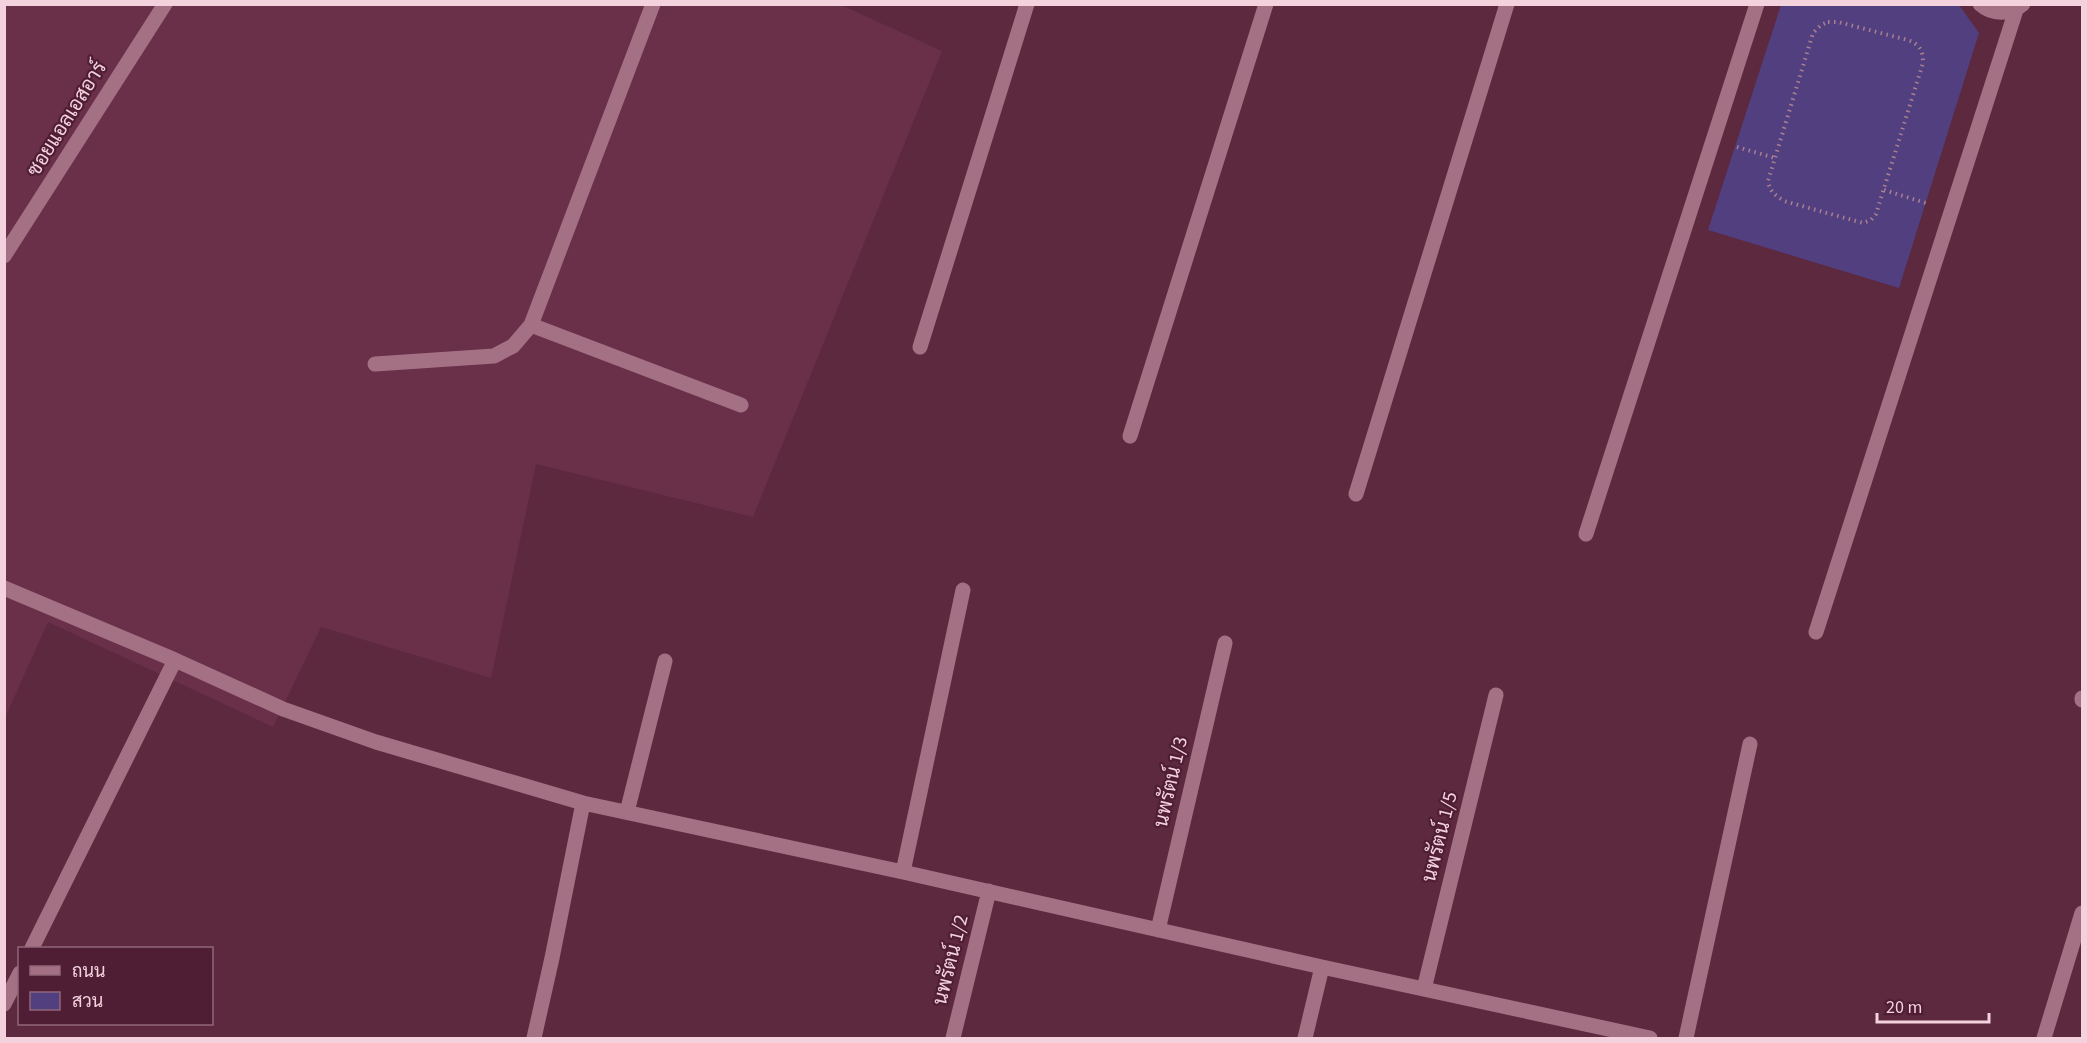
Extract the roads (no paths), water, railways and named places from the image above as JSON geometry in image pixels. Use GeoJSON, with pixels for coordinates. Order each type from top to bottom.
{"type":"FeatureCollection","features":[{"type":"Feature","properties":{"kind":"street","name":"ซอยแอลเอสอาร์"},"geometry":{"type":"LineString","coordinates":[[4,256],[165,4]]}},
{"type":"Feature","properties":{"kind":"street"},"geometry":{"type":"LineString","coordinates":[[375,364],[494,356],[513,346],[531,326],[653,4]]}},
{"type":"Feature","properties":{"kind":"street"},"geometry":{"type":"LineString","coordinates":[[920,347],[1027,4]]}},
{"type":"Feature","properties":{"kind":"street"},"geometry":{"type":"LineString","coordinates":[[1130,436],[1266,4]]}},
{"type":"Feature","properties":{"kind":"street"},"geometry":{"type":"LineString","coordinates":[[1356,494],[1507,4]]}},
{"type":"Feature","properties":{"kind":"street"},"geometry":{"type":"LineString","coordinates":[[1586,534],[1757,4]]}},
{"type":"Feature","properties":{"kind":"street"},"geometry":{"type":"LineString","coordinates":[[1980,4],[1986,10],[2001,13],[2020,7]]}},
{"type":"Feature","properties":{"kind":"street"},"geometry":{"type":"LineString","coordinates":[[1816,632],[2020,7]]}},
{"type":"Feature","properties":{"kind":"street"},"geometry":{"type":"LineString","coordinates":[[531,326],[741,405]]}},
{"type":"Feature","properties":{"kind":"street"},"geometry":{"type":"LineString","coordinates":[[4,588],[175,660],[283,709],[356,735],[583,803],[1650,1038]]}},
{"type":"Feature","properties":{"kind":"street"},"geometry":{"type":"LineString","coordinates":[[903,872],[963,590]]}},
{"type":"Feature","properties":{"kind":"street","name":"นพรัตน์ 1/3"},"geometry":{"type":"LineString","coordinates":[[1158,930],[1225,643]]}},
{"type":"Feature","properties":{"kind":"street"},"geometry":{"type":"LineString","coordinates":[[32,947],[175,660]]}},
{"type":"Feature","properties":{"kind":"street"},"geometry":{"type":"LineString","coordinates":[[627,812],[665,661]]}},
{"type":"Feature","properties":{"kind":"street","name":"นพรัตน์ 1/5"},"geometry":{"type":"LineString","coordinates":[[1424,989],[1496,694]]}},
{"type":"Feature","properties":{"kind":"street"},"geometry":{"type":"LineString","coordinates":[[1686,1038],[1750,744]]}},
{"type":"Feature","properties":{"kind":"street"},"geometry":{"type":"LineString","coordinates":[[534,1038],[583,803]]}},
{"type":"Feature","properties":{"kind":"street","name":"นพรัตน์ 1/2"},"geometry":{"type":"LineString","coordinates":[[953,1038],[989,891]]}},
{"type":"Feature","properties":{"kind":"street"},"geometry":{"type":"LineString","coordinates":[[2044,1038],[2082,913]]}},
{"type":"Feature","properties":{"kind":"street"},"geometry":{"type":"LineString","coordinates":[[1305,1038],[1322,967]]}},
{"type":"Feature","properties":{"kind":"street"},"geometry":{"type":"LineString","coordinates":[[4,1004],[18,977]]}}]}
